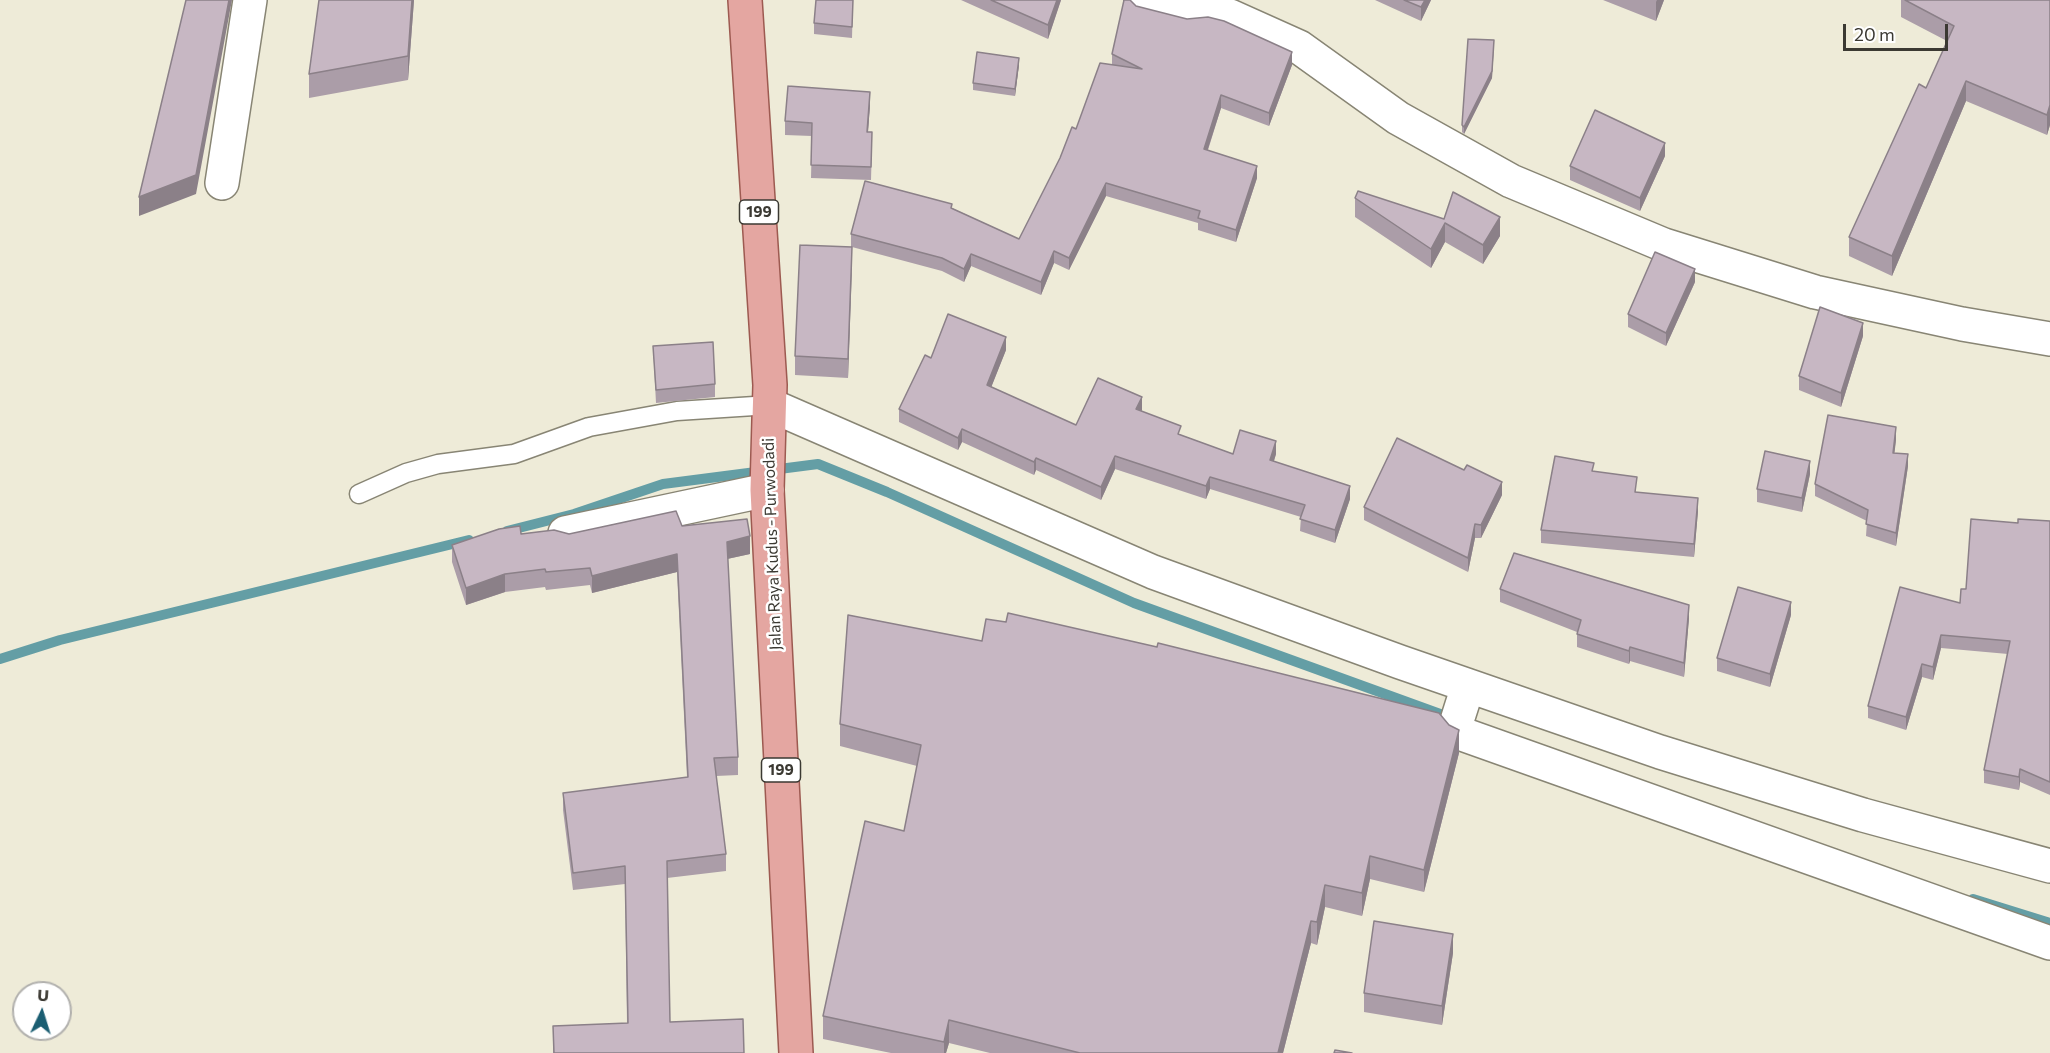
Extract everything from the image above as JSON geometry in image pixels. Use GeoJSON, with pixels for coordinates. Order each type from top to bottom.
{"type":"FeatureCollection","features":[{"type":"Feature","properties":{"kind":"main road","name":"Jalan Raya Kudus - Purwodadi"},"geometry":{"type":"LineString","coordinates":[[745,0],[769,415],[767,488],[795,1053]]}},
{"type":"Feature","properties":{"kind":"street"},"geometry":{"type":"LineString","coordinates":[[222,183],[250,0]]}},
{"type":"Feature","properties":{"kind":"street"},"geometry":{"type":"LineString","coordinates":[[1142,0],[1194,6],[1230,16],[1299,47],[1398,118],[1511,181],[1664,245],[1815,292],[1962,324],[2050,339]]}},
{"type":"Feature","properties":{"kind":"street"},"geometry":{"type":"LineString","coordinates":[[769,415],[1463,700],[1682,759],[1863,815],[2050,866]]}},
{"type":"Feature","properties":{"kind":"street"},"geometry":{"type":"LineString","coordinates":[[565,533],[767,488]]}},
{"type":"Feature","properties":{"kind":"street"},"geometry":{"type":"LineString","coordinates":[[1463,700],[1456,731],[1462,734],[2050,943]]}},
{"type":"Feature","properties":{"kind":"lane"},"geometry":{"type":"LineString","coordinates":[[360,494],[406,473],[438,464],[514,454],[589,427],[677,411],[769,415]]}},
{"type":"Feature","properties":{"kind":"building"},"geometry":{"type":"Polygon","coordinates":[[[186,0],[229,0],[196,175],[139,197],[186,0]]]}},
{"type":"Feature","properties":{"kind":"building"},"geometry":{"type":"Polygon","coordinates":[[[319,0],[412,0],[408,56],[309,74],[319,0]]]}},
{"type":"Feature","properties":{"kind":"building"},"geometry":{"type":"Polygon","coordinates":[[[816,0],[853,0],[852,27],[814,23],[816,0]]]}},
{"type":"Feature","properties":{"kind":"building"},"geometry":{"type":"Polygon","coordinates":[[[991,0],[1057,0],[1048,25],[991,0]]]}},
{"type":"Feature","properties":{"kind":"building"},"geometry":{"type":"Polygon","coordinates":[[[1124,0],[1130,0],[1136,6],[1187,19],[1208,17],[1224,21],[1292,52],[1269,113],[1221,95],[1204,149],[1257,166],[1236,230],[1198,218],[1200,211],[1106,183],[1069,258],[1054,251],[1041,282],[971,254],[964,269],[942,258],[851,234],[865,181],[952,204],[951,208],[1019,239],[1060,158],[1072,127],[1076,129],[1100,63],[1142,69],[1112,54],[1124,0]]]}},
{"type":"Feature","properties":{"kind":"building"},"geometry":{"type":"Polygon","coordinates":[[[1404,0],[1425,0],[1421,7],[1404,0]]]}},
{"type":"Feature","properties":{"kind":"building"},"geometry":{"type":"Polygon","coordinates":[[[1905,0],[2050,0],[2050,105],[2047,115],[1966,81],[1892,256],[1849,237],[1919,84],[1926,88],[1954,26],[1905,0]]]}},
{"type":"Feature","properties":{"kind":"building"},"geometry":{"type":"Polygon","coordinates":[[[1468,39],[1494,40],[1492,71],[1464,127],[1462,125],[1468,39]]]}},
{"type":"Feature","properties":{"kind":"building"},"geometry":{"type":"Polygon","coordinates":[[[977,52],[1019,58],[1015,89],[973,83],[977,52]]]}},
{"type":"Feature","properties":{"kind":"building"},"geometry":{"type":"Polygon","coordinates":[[[788,86],[870,92],[867,132],[872,132],[871,167],[811,165],[812,123],[785,121],[788,86]]]}},
{"type":"Feature","properties":{"kind":"building"},"geometry":{"type":"Polygon","coordinates":[[[1595,110],[1665,143],[1640,198],[1570,166],[1595,110]]]}},
{"type":"Feature","properties":{"kind":"building"},"geometry":{"type":"Polygon","coordinates":[[[1358,191],[1444,219],[1453,192],[1500,217],[1483,245],[1445,223],[1431,249],[1355,198],[1358,191]]]}},
{"type":"Feature","properties":{"kind":"building"},"geometry":{"type":"Polygon","coordinates":[[[800,245],[852,247],[848,359],[795,356],[800,245]]]}},
{"type":"Feature","properties":{"kind":"building"},"geometry":{"type":"Polygon","coordinates":[[[1655,252],[1695,269],[1666,333],[1628,314],[1655,252]]]}},
{"type":"Feature","properties":{"kind":"building"},"geometry":{"type":"Polygon","coordinates":[[[1820,307],[1863,323],[1841,393],[1799,376],[1820,307]]]}},
{"type":"Feature","properties":{"kind":"building"},"geometry":{"type":"Polygon","coordinates":[[[948,314],[1006,337],[987,385],[1076,425],[1098,378],[1142,397],[1136,409],[1181,426],[1178,434],[1233,454],[1240,430],[1276,441],[1270,460],[1350,486],[1335,530],[1300,519],[1305,505],[1210,477],[1206,486],[1115,456],[1101,487],[1036,458],[1034,462],[962,429],[958,438],[899,409],[925,355],[931,358],[948,314]]]}},
{"type":"Feature","properties":{"kind":"building"},"geometry":{"type":"Polygon","coordinates":[[[713,342],[715,384],[656,390],[653,346],[713,342]]]}},
{"type":"Feature","properties":{"kind":"building"},"geometry":{"type":"Polygon","coordinates":[[[1828,415],[1896,427],[1893,453],[1908,454],[1896,533],[1866,524],[1868,510],[1815,484],[1828,415]]]}},
{"type":"Feature","properties":{"kind":"building"},"geometry":{"type":"Polygon","coordinates":[[[1397,438],[1464,470],[1467,465],[1502,482],[1481,525],[1475,524],[1468,558],[1364,507],[1397,438]]]}},
{"type":"Feature","properties":{"kind":"building"},"geometry":{"type":"Polygon","coordinates":[[[1765,451],[1810,461],[1802,498],[1757,489],[1765,451]]]}},
{"type":"Feature","properties":{"kind":"building"},"geometry":{"type":"Polygon","coordinates":[[[1555,456],[1594,463],[1592,471],[1637,477],[1635,492],[1698,498],[1694,544],[1541,530],[1555,456]]]}},
{"type":"Feature","properties":{"kind":"building"},"geometry":{"type":"Polygon","coordinates":[[[676,511],[682,526],[747,519],[750,536],[727,542],[738,757],[714,758],[726,854],[667,861],[670,1022],[743,1019],[744,1053],[554,1053],[553,1026],[628,1023],[625,866],[573,873],[563,793],[688,777],[677,554],[592,576],[590,568],[546,572],[545,569],[505,574],[466,588],[452,545],[499,529],[520,526],[521,534],[554,530],[569,534],[676,511]]]}},
{"type":"Feature","properties":{"kind":"building"},"geometry":{"type":"Polygon","coordinates":[[[1971,519],[2018,523],[2018,519],[2050,521],[2050,782],[2020,769],[2019,777],[1984,770],[2010,641],[1941,635],[1933,667],[1922,664],[1906,717],[1868,706],[1900,587],[1960,603],[1961,589],[1966,589],[1971,519]]]}},
{"type":"Feature","properties":{"kind":"building"},"geometry":{"type":"Polygon","coordinates":[[[1514,553],[1689,605],[1684,663],[1630,647],[1629,651],[1577,634],[1581,620],[1500,589],[1514,553]]]}},
{"type":"Feature","properties":{"kind":"building"},"geometry":{"type":"Polygon","coordinates":[[[1738,587],[1791,602],[1770,674],[1717,658],[1738,587]]]}},
{"type":"Feature","properties":{"kind":"building"},"geometry":{"type":"Polygon","coordinates":[[[1008,613],[1157,647],[1158,643],[1439,713],[1449,725],[1459,730],[1424,870],[1370,856],[1362,893],[1325,885],[1317,922],[1311,921],[1278,1053],[1080,1053],[949,1020],[944,1042],[823,1016],[865,821],[904,831],[921,745],[840,724],[848,615],[982,641],[986,619],[1006,622],[1008,613]]]}},
{"type":"Feature","properties":{"kind":"building"},"geometry":{"type":"Polygon","coordinates":[[[1374,921],[1453,934],[1442,1006],[1364,993],[1374,921]]]}},
{"type":"Feature","properties":{"kind":"building"},"geometry":{"type":"Polygon","coordinates":[[[1335,1050],[1352,1053],[1334,1053],[1335,1050]]]}},
{"type":"Feature","properties":{"kind":"waterway"},"geometry":{"type":"LineString","coordinates":[[507,531],[574,514],[663,484],[818,464],[887,492],[1134,603],[1454,719]]}},
{"type":"Feature","properties":{"kind":"waterway"},"geometry":{"type":"LineString","coordinates":[[0,659],[60,640],[469,540]]}},
{"type":"Feature","properties":{"kind":"waterway"},"geometry":{"type":"LineString","coordinates":[[1973,899],[2050,923]]}}]}
